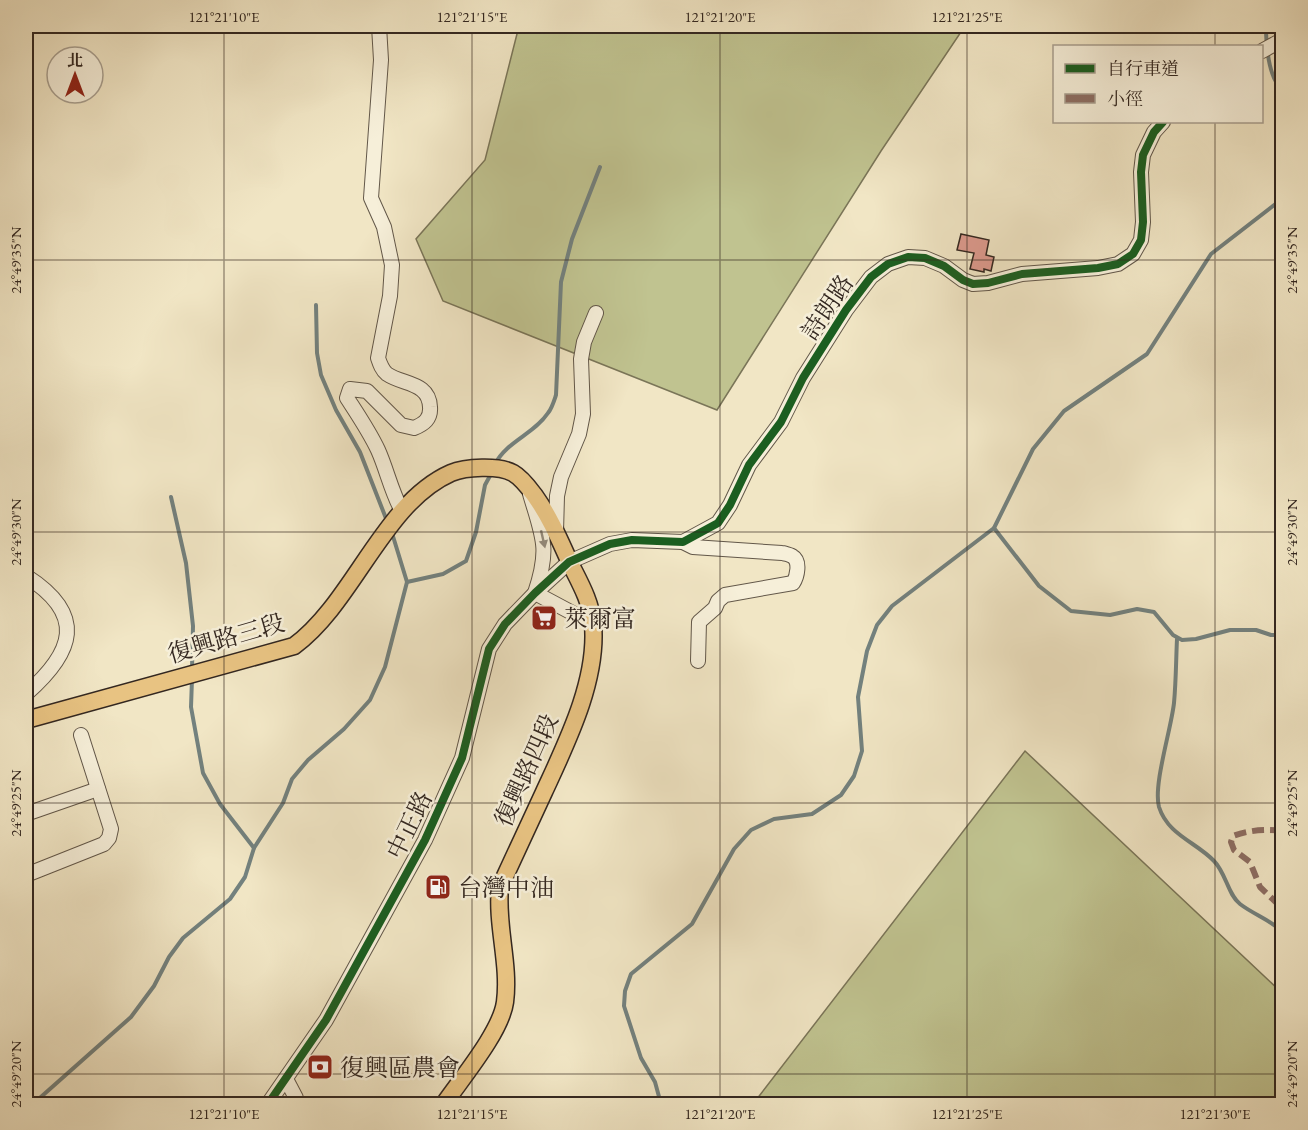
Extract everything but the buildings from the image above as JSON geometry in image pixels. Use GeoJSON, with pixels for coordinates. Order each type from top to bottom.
{"type":"FeatureCollection","features":[{"type":"Feature","properties":{"kind":"main road","name":"復興路三段"},"geometry":{"type":"LineString","coordinates":[[26,720],[294,646],[311,634],[402,511],[425,490],[452,473],[475,468],[497,469]]}},
{"type":"Feature","properties":{"kind":"main road","name":"復興路四段"},"geometry":{"type":"LineString","coordinates":[[444,1104],[494,1030],[505,1003],[505,971],[498,907],[500,887],[556,766],[578,712],[591,661],[593,624],[589,604],[556,532],[545,510],[527,486],[513,473],[497,469]]}},
{"type":"Feature","properties":{"kind":"street"},"geometry":{"type":"LineString","coordinates":[[379,26],[381,60],[371,198],[384,227],[392,265],[390,296],[378,358],[380,366],[387,374],[420,388],[428,396],[430,417],[424,424],[414,429],[401,425],[367,391],[350,389],[347,398],[364,422],[379,452],[387,480],[402,511]]}},
{"type":"Feature","properties":{"kind":"street"},"geometry":{"type":"LineString","coordinates":[[1263,50],[1282,39]]}},
{"type":"Feature","properties":{"kind":"street","name":"詩朗路"},"geometry":{"type":"LineString","coordinates":[[683,542],[718,523],[730,505],[749,465],[781,422],[803,378],[846,310],[872,277],[888,264],[908,257],[925,258],[944,266],[963,280],[973,284],[988,283],[1022,274],[1098,268],[1118,264],[1133,254],[1141,240],[1143,222],[1141,172],[1143,155],[1154,132],[1162,123]]}},
{"type":"Feature","properties":{"kind":"street"},"geometry":{"type":"LineString","coordinates":[[556,532],[557,495],[561,477],[579,434],[583,414],[581,358],[584,342],[596,313]]}},
{"type":"Feature","properties":{"kind":"street"},"geometry":{"type":"LineString","coordinates":[[527,486],[545,550],[544,568],[535,593],[593,624]]}},
{"type":"Feature","properties":{"kind":"street"},"geometry":{"type":"LineString","coordinates":[[569,562],[610,544],[632,540],[683,542],[693,547],[792,555],[796,561],[797,577],[793,584],[725,595],[699,622],[698,661]]}},
{"type":"Feature","properties":{"kind":"street","name":"中正路"},"geometry":{"type":"LineString","coordinates":[[268,1104],[326,1020],[425,840],[462,758],[489,649],[505,624],[569,562]]}},
{"type":"Feature","properties":{"kind":"street"},"geometry":{"type":"LineString","coordinates":[[26,576],[56,599],[66,624],[66,643],[58,662],[26,694]]}},
{"type":"Feature","properties":{"kind":"street"},"geometry":{"type":"LineString","coordinates":[[26,875],[104,844],[109,838],[111,829],[81,735]]}},
{"type":"Feature","properties":{"kind":"street"},"geometry":{"type":"LineString","coordinates":[[26,814],[98,789]]}},
{"type":"Feature","properties":{"kind":"street"},"geometry":{"type":"LineString","coordinates":[[286,1079],[296,1098],[294,1104]]}},
{"type":"Feature","properties":{"kind":"green space"},"geometry":{"type":"Polygon","coordinates":[[[519,26],[965,26],[881,151],[717,410],[443,301],[416,239],[485,160],[519,26]]]}},
{"type":"Feature","properties":{"kind":"green space"},"geometry":{"type":"Polygon","coordinates":[[[1025,751],[1281,992],[1282,989],[1282,1104],[753,1104],[1025,751]]]}},
{"type":"Feature","properties":{"kind":"waterway"},"geometry":{"type":"LineString","coordinates":[[1266,26],[1267,51],[1271,69],[1277,84],[1282,89]]}},
{"type":"Feature","properties":{"kind":"waterway"},"geometry":{"type":"LineString","coordinates":[[495,464],[506,449],[536,427],[554,402],[561,282],[572,239],[600,167]]}},
{"type":"Feature","properties":{"kind":"waterway"},"geometry":{"type":"LineString","coordinates":[[1276,204],[1282,185]]}},
{"type":"Feature","properties":{"kind":"waterway"},"geometry":{"type":"LineString","coordinates":[[661,1104],[655,1082],[641,1058],[624,1006],[625,991],[631,974],[692,924],[734,849],[751,830],[774,819],[812,814],[841,795],[854,776],[862,751],[858,697],[867,651],[877,625],[892,606],[994,528],[1033,449],[1064,411],[1147,354],[1211,254],[1282,199]]}},
{"type":"Feature","properties":{"kind":"waterway"},"geometry":{"type":"LineString","coordinates":[[316,305],[317,353],[321,375],[336,410],[360,452],[387,521]]}},
{"type":"Feature","properties":{"kind":"waterway"},"geometry":{"type":"LineString","coordinates":[[33,1104],[131,1017],[154,986],[169,957],[183,938],[230,899],[245,877],[254,848],[283,803],[292,779],[308,760],[344,729],[370,700],[385,667],[407,582],[443,574],[466,561],[476,532],[485,485],[491,474]]}},
{"type":"Feature","properties":{"kind":"waterway"},"geometry":{"type":"LineString","coordinates":[[171,497],[186,563],[193,626],[192,669]]}},
{"type":"Feature","properties":{"kind":"waterway"},"geometry":{"type":"LineString","coordinates":[[994,528],[1039,586],[1071,611],[1110,615],[1137,609],[1154,612],[1173,635],[1182,640],[1196,639],[1230,630],[1256,630],[1271,635],[1282,635]]}},
{"type":"Feature","properties":{"kind":"waterway"},"geometry":{"type":"LineString","coordinates":[[392,533],[407,582]]}},
{"type":"Feature","properties":{"kind":"waterway"},"geometry":{"type":"LineString","coordinates":[[1177,639],[1174,703],[1158,785],[1159,807],[1169,825],[1214,861],[1236,900],[1282,931]]}},
{"type":"Feature","properties":{"kind":"waterway"},"geometry":{"type":"LineString","coordinates":[[192,679],[191,707],[203,773],[220,804],[254,848]]}},
{"type":"Feature","properties":{"kind":"marked path"},"geometry":{"type":"LineString","coordinates":[[1282,831],[1245,832],[1233,836],[1231,842],[1234,850],[1250,862],[1260,887],[1282,908]]}},
{"type":"Feature","properties":{"kind":"cycle path"},"geometry":{"type":"LineString","coordinates":[[268,1104],[326,1020],[425,840],[462,758],[489,649],[505,624],[569,562],[610,544],[632,540],[683,542],[718,523],[730,505],[749,465],[781,422],[803,378],[846,310],[871,277],[888,264],[908,257],[925,258],[944,266],[963,280],[973,284],[988,283],[1022,274],[1098,268],[1118,264],[1133,254],[1141,240],[1143,222],[1141,172],[1143,155],[1154,132],[1162,123]]}},
{"type":"Feature","properties":{"kind":"place","name":"萊爾富"},"geometry":{"type":"Point","coordinates":[544,618]}},
{"type":"Feature","properties":{"kind":"place","name":"台灣中油"},"geometry":{"type":"Point","coordinates":[438,887]}},
{"type":"Feature","properties":{"kind":"place","name":"復興區農會"},"geometry":{"type":"Point","coordinates":[320,1067]}}]}
